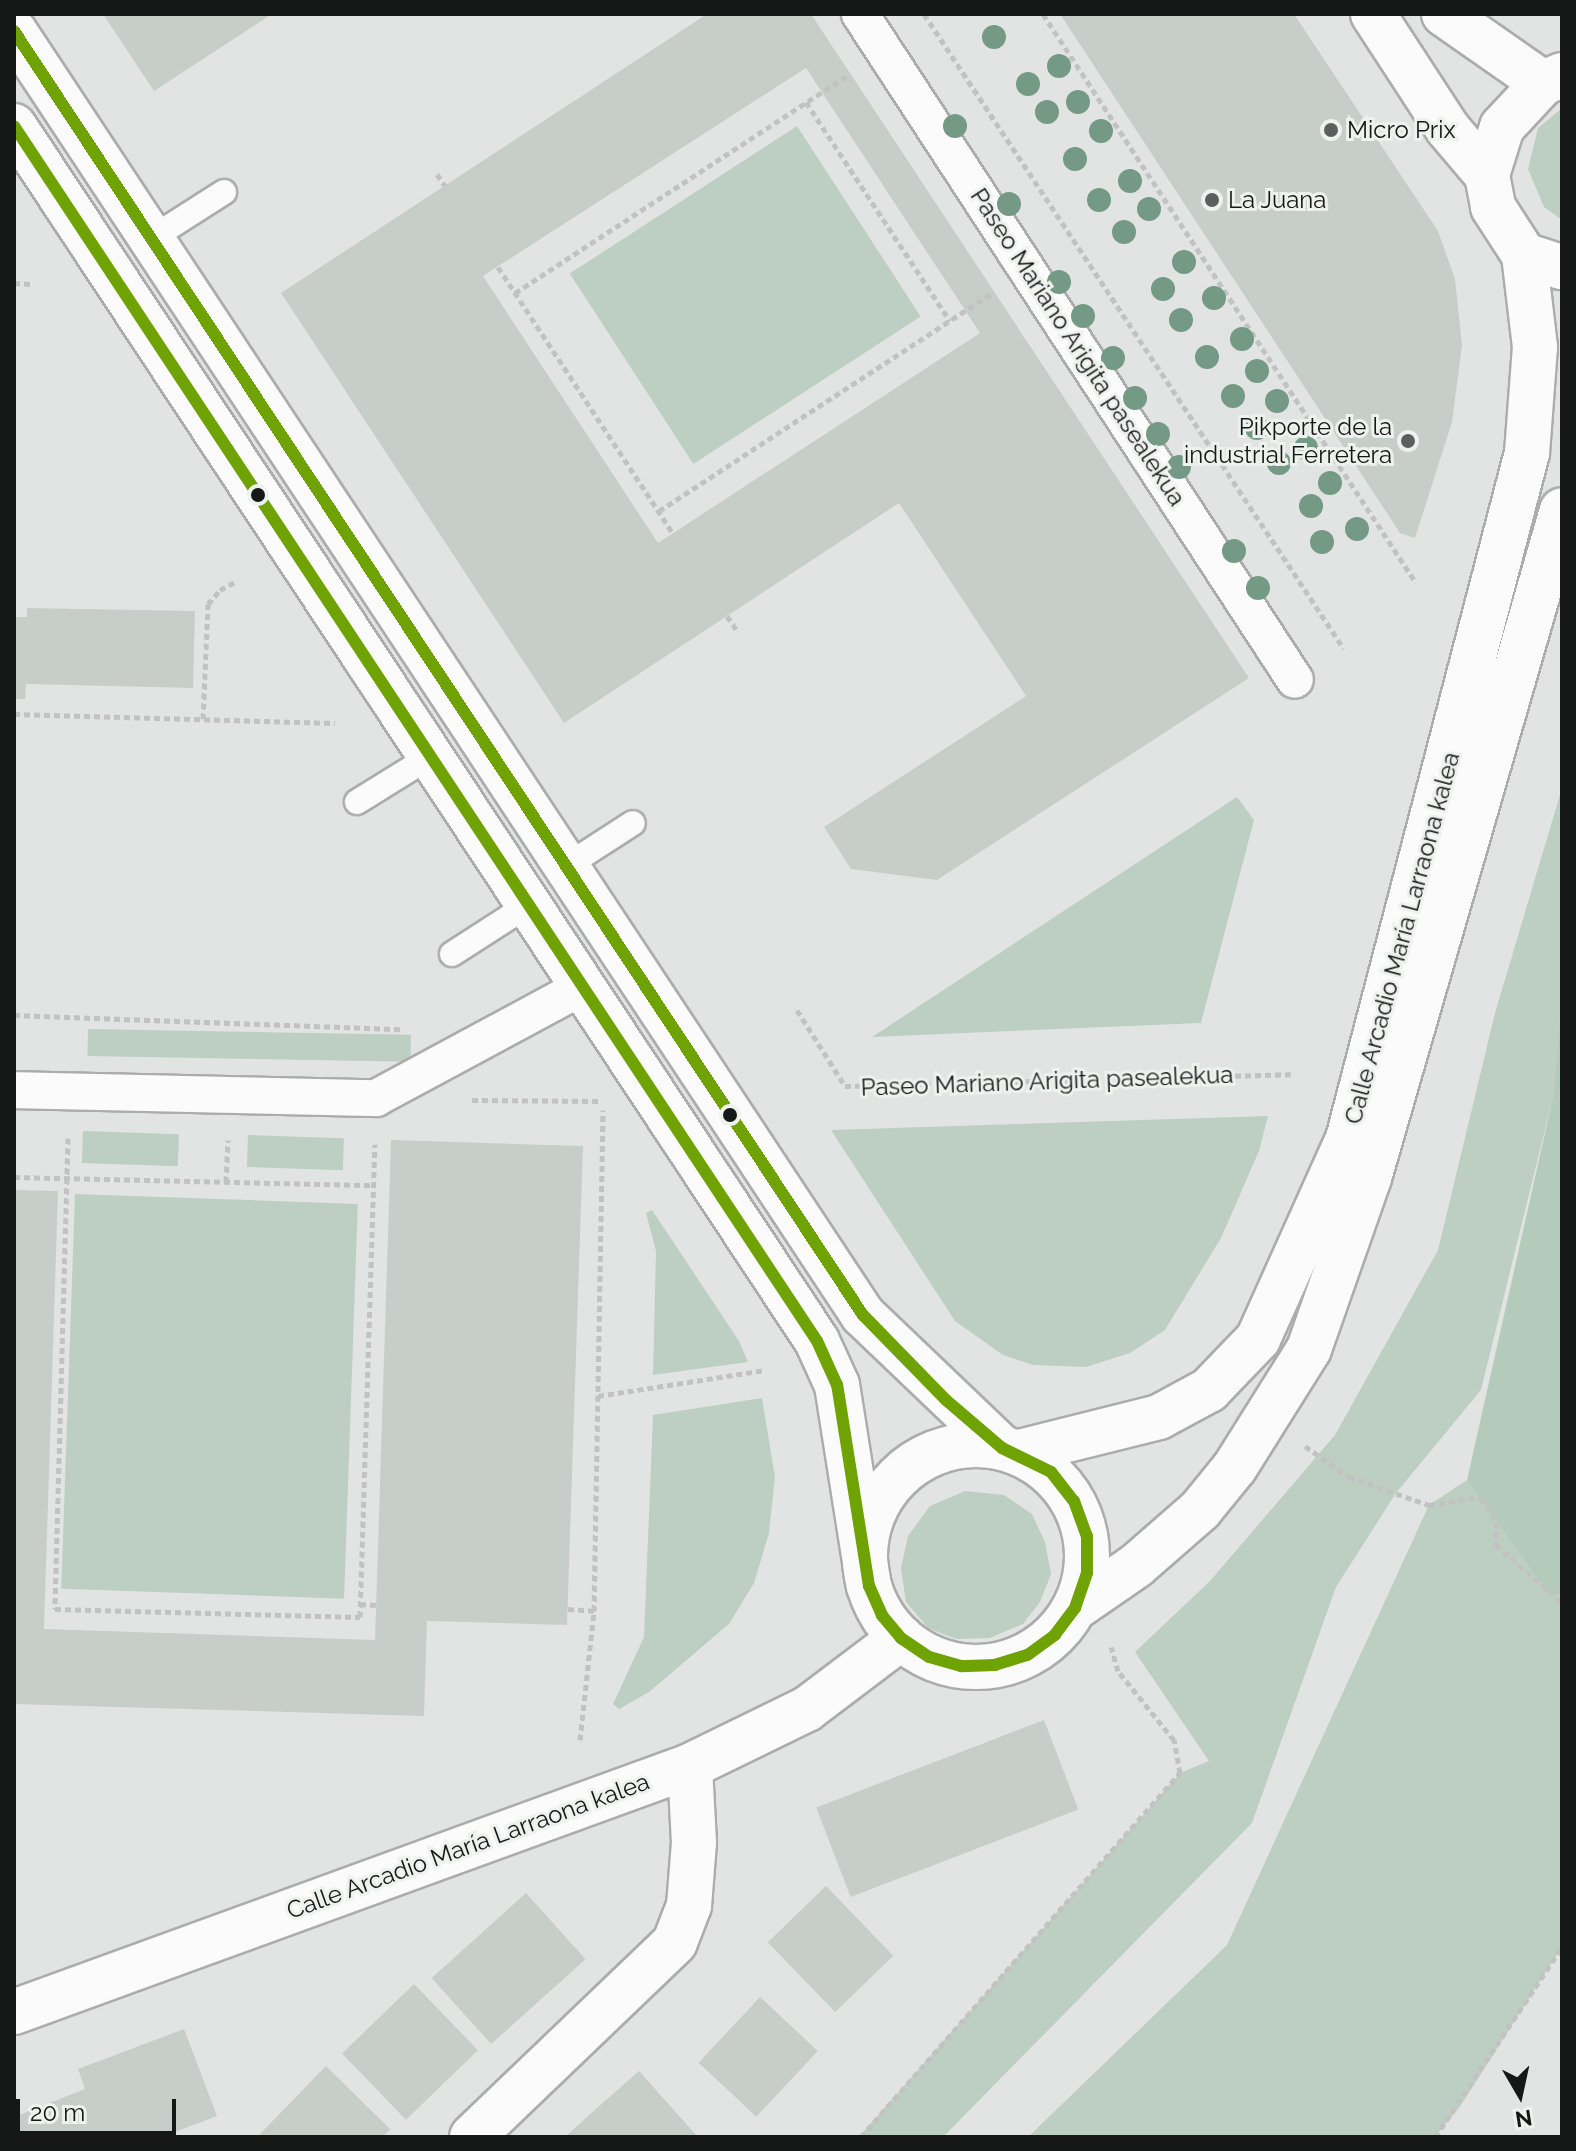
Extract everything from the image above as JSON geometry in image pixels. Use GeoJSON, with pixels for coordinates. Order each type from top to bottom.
{"type":"FeatureCollection","features":[{"type":"Feature","properties":{"kind":"street","name":"Paseo Mariano Arigita pasealekua"},"geometry":{"type":"LineString","coordinates":[[860,14],[1295,680]]}},
{"type":"Feature","properties":{"kind":"street"},"geometry":{"type":"LineString","coordinates":[[1373,14],[1448,129],[1487,175]]}},
{"type":"Feature","properties":{"kind":"street"},"geometry":{"type":"LineString","coordinates":[[1444,14],[1553,79],[1502,127],[1487,175],[1493,207],[1543,261]]}},
{"type":"Feature","properties":{"kind":"street"},"geometry":{"type":"LineString","coordinates":[[14,31],[149,240],[568,865],[863,1315],[1011,1450],[1059,1482],[1074,1501],[1087,1536],[1087,1573],[1075,1608],[1046,1642],[1027,1655],[995,1665],[961,1666],[940,1660],[901,1638],[882,1615],[869,1586],[837,1385],[817,1341],[531,903],[428,758],[26,170],[14,126]]}},
{"type":"Feature","properties":{"kind":"street","name":"Calle Arcadio María Larraona kalea"},"geometry":{"type":"LineString","coordinates":[[1011,1450],[1159,1417],[1209,1390],[1258,1339],[1348,1139],[1527,453],[1543,261]]}},
{"type":"Feature","properties":{"kind":"street","name":"Calle Arcadio María Larraona kalea"},"geometry":{"type":"LineString","coordinates":[[1075,1608],[1137,1565],[1200,1510],[1235,1467],[1309,1349],[1369,1178],[1562,510]]}},
{"type":"Feature","properties":{"kind":"street"},"geometry":{"type":"LineString","coordinates":[[14,1090],[376,1098],[586,985]]}},
{"type":"Feature","properties":{"kind":"street"},"geometry":{"type":"LineString","coordinates":[[869,1586],[865,1551],[869,1528],[890,1485],[916,1461],[949,1447],[1011,1450]]}},
{"type":"Feature","properties":{"kind":"street","name":"Calle Arcadio María Larraona kalea"},"geometry":{"type":"LineString","coordinates":[[14,2012],[690,1766],[807,1709],[901,1638]]}},
{"type":"Feature","properties":{"kind":"street"},"geometry":{"type":"LineString","coordinates":[[472,2137],[675,1942],[689,1906],[694,1843],[690,1766]]}},
{"type":"Feature","properties":{"kind":"lane"},"geometry":{"type":"LineString","coordinates":[[149,240],[224,192]]}},
{"type":"Feature","properties":{"kind":"lane"},"geometry":{"type":"LineString","coordinates":[[357,802],[428,758]]}},
{"type":"Feature","properties":{"kind":"lane"},"geometry":{"type":"LineString","coordinates":[[568,865],[633,823]]}},
{"type":"Feature","properties":{"kind":"lane"},"geometry":{"type":"LineString","coordinates":[[452,954],[531,903]]}},
{"type":"Feature","properties":{"kind":"path"},"geometry":{"type":"LineString","coordinates":[[924,14],[1344,649]]}},
{"type":"Feature","properties":{"kind":"path"},"geometry":{"type":"LineString","coordinates":[[1043,14],[1416,583]]}},
{"type":"Feature","properties":{"kind":"path"},"geometry":{"type":"LineString","coordinates":[[515,293],[884,51]]}},
{"type":"Feature","properties":{"kind":"path"},"geometry":{"type":"LineString","coordinates":[[806,102],[950,321]]}},
{"type":"Feature","properties":{"kind":"path"},"geometry":{"type":"LineString","coordinates":[[437,174],[445,186]]}},
{"type":"Feature","properties":{"kind":"path"},"geometry":{"type":"LineString","coordinates":[[498,267],[673,533]]}},
{"type":"Feature","properties":{"kind":"path"},"geometry":{"type":"LineString","coordinates":[[659,511],[1029,270]]}},
{"type":"Feature","properties":{"kind":"path"},"geometry":{"type":"LineString","coordinates":[[14,283],[31,284]]}},
{"type":"Feature","properties":{"kind":"path"},"geometry":{"type":"LineString","coordinates":[[203,719],[208,604],[220,590],[237,581]]}},
{"type":"Feature","properties":{"kind":"path"},"geometry":{"type":"LineString","coordinates":[[727,616],[736,629]]}},
{"type":"Feature","properties":{"kind":"path"},"geometry":{"type":"LineString","coordinates":[[14,714],[335,723]]}},
{"type":"Feature","properties":{"kind":"path","name":"Paseo Mariano Arigita pasealekua"},"geometry":{"type":"LineString","coordinates":[[797,1010],[845,1086],[1291,1074]]}},
{"type":"Feature","properties":{"kind":"path"},"geometry":{"type":"LineString","coordinates":[[14,1015],[408,1030]]}},
{"type":"Feature","properties":{"kind":"path"},"geometry":{"type":"LineString","coordinates":[[70,1091],[55,1609],[360,1617],[376,1098]]}},
{"type":"Feature","properties":{"kind":"path"},"geometry":{"type":"LineString","coordinates":[[467,1099],[603,1101],[594,1611],[580,1740]]}},
{"type":"Feature","properties":{"kind":"path"},"geometry":{"type":"LineString","coordinates":[[14,1177],[375,1185]]}},
{"type":"Feature","properties":{"kind":"path"},"geometry":{"type":"LineString","coordinates":[[598,1396],[766,1370]]}},
{"type":"Feature","properties":{"kind":"path"},"geometry":{"type":"LineString","coordinates":[[1302,1444],[1349,1477],[1429,1505],[1480,1497],[1497,1522],[1496,1545],[1562,1603]]}},
{"type":"Feature","properties":{"kind":"path"},"geometry":{"type":"LineString","coordinates":[[46,1567],[56,1567]]}},
{"type":"Feature","properties":{"kind":"path"},"geometry":{"type":"LineString","coordinates":[[360,1604],[376,1605]]}},
{"type":"Feature","properties":{"kind":"path"},"geometry":{"type":"LineString","coordinates":[[568,1609],[594,1611]]}},
{"type":"Feature","properties":{"kind":"path"},"geometry":{"type":"LineString","coordinates":[[861,2137],[1180,1773],[1174,1740],[1118,1671],[1108,1649]]}},
{"type":"Feature","properties":{"kind":"path"},"geometry":{"type":"LineString","coordinates":[[1435,2137],[1562,1947]]}},
{"type":"Feature","properties":{"kind":"green space"},"geometry":{"type":"Polygon","coordinates":[[[1562,108],[1562,220],[1544,207],[1528,169],[1538,128],[1562,108]]]}},
{"type":"Feature","properties":{"kind":"green space"},"geometry":{"type":"Polygon","coordinates":[[[797,126],[921,316],[693,464],[570,274],[797,126]]]}},
{"type":"Feature","properties":{"kind":"green space"},"geometry":{"type":"Polygon","coordinates":[[[1562,788],[1562,992],[1553,1097],[1481,1390],[1396,1493],[1336,1587],[1252,1823],[943,2137],[859,2137],[1180,1773],[1209,1761],[1135,1652],[1210,1581],[1335,1435],[1438,1250],[1495,1013],[1562,788]]]}},
{"type":"Feature","properties":{"kind":"green space"},"geometry":{"type":"Polygon","coordinates":[[[1237,797],[1254,820],[1201,1023],[872,1037],[1237,797]]]}},
{"type":"Feature","properties":{"kind":"green space"},"geometry":{"type":"Polygon","coordinates":[[[1562,992],[1562,1595],[1547,1593],[1467,1480],[1553,1097],[1562,992]]]}},
{"type":"Feature","properties":{"kind":"green space"},"geometry":{"type":"Polygon","coordinates":[[[88,1029],[411,1035],[410,1062],[88,1056],[88,1029]]]}},
{"type":"Feature","properties":{"kind":"green space"},"geometry":{"type":"Polygon","coordinates":[[[1268,1116],[1259,1151],[1221,1238],[1165,1330],[1130,1353],[1086,1367],[1033,1365],[1003,1355],[955,1321],[831,1130],[1268,1116]]]}},
{"type":"Feature","properties":{"kind":"green space"},"geometry":{"type":"Polygon","coordinates":[[[83,1131],[179,1134],[178,1166],[82,1163],[83,1131]]]}},
{"type":"Feature","properties":{"kind":"green space"},"geometry":{"type":"Polygon","coordinates":[[[248,1135],[344,1138],[343,1170],[247,1167],[248,1135]]]}},
{"type":"Feature","properties":{"kind":"green space"},"geometry":{"type":"Polygon","coordinates":[[[75,1194],[358,1204],[344,1599],[61,1589],[75,1194]]]}},
{"type":"Feature","properties":{"kind":"green space"},"geometry":{"type":"Polygon","coordinates":[[[652,1210],[739,1341],[748,1362],[653,1375],[656,1251],[646,1213],[652,1210]]]}},
{"type":"Feature","properties":{"kind":"green space"},"geometry":{"type":"Polygon","coordinates":[[[762,1398],[775,1477],[769,1533],[754,1583],[729,1624],[649,1692],[619,1709],[613,1704],[644,1637],[653,1415],[762,1398]]]}},
{"type":"Feature","properties":{"kind":"green space"},"geometry":{"type":"Polygon","coordinates":[[[1467,1480],[1547,1593],[1562,1595],[1562,1947],[1459,2108],[1435,2137],[1028,2137],[1227,1945],[1429,1505],[1467,1480]]]}},
{"type":"Feature","properties":{"kind":"green space"},"geometry":{"type":"Polygon","coordinates":[[[965,1491],[1004,1495],[1032,1514],[1045,1542],[1051,1574],[1040,1602],[1023,1624],[990,1638],[956,1639],[928,1628],[906,1602],[901,1568],[908,1536],[930,1506],[965,1491]]]}},
{"type":"Feature","properties":{"kind":"building"},"geometry":{"type":"Polygon","coordinates":[[[103,14],[272,14],[154,91],[103,14]]]}},
{"type":"Feature","properties":{"kind":"building"},"geometry":{"type":"Polygon","coordinates":[[[707,14],[811,14],[1249,678],[937,880],[851,869],[824,827],[1026,696],[899,503],[564,723],[281,293],[707,14]],[[806,68],[483,276],[658,543],[980,333],[806,68]]]}},
{"type":"Feature","properties":{"kind":"building"},"geometry":{"type":"Polygon","coordinates":[[[1060,14],[1294,14],[1438,231],[1455,279],[1462,345],[1452,422],[1415,538],[1400,533],[1060,14]]]}},
{"type":"Feature","properties":{"kind":"building"},"geometry":{"type":"Polygon","coordinates":[[[27,608],[195,611],[193,688],[26,684],[25,699],[14,699],[14,617],[27,617],[27,608]]]}},
{"type":"Feature","properties":{"kind":"building"},"geometry":{"type":"Polygon","coordinates":[[[391,1140],[583,1146],[567,1625],[427,1621],[424,1716],[14,1704],[14,1190],[58,1191],[44,1629],[375,1640],[391,1140]]]}},
{"type":"Feature","properties":{"kind":"building"},"geometry":{"type":"Polygon","coordinates":[[[1044,1720],[1078,1810],[851,1897],[816,1807],[1044,1720]]]}},
{"type":"Feature","properties":{"kind":"building"},"geometry":{"type":"Polygon","coordinates":[[[826,1886],[893,1956],[835,2012],[768,1942],[826,1886]]]}},
{"type":"Feature","properties":{"kind":"building"},"geometry":{"type":"Polygon","coordinates":[[[526,1893],[586,1959],[491,2044],[432,1978],[526,1893]]]}},
{"type":"Feature","properties":{"kind":"building"},"geometry":{"type":"Polygon","coordinates":[[[414,1984],[478,2050],[406,2120],[342,2053],[414,1984]]]}},
{"type":"Feature","properties":{"kind":"building"},"geometry":{"type":"Polygon","coordinates":[[[760,1997],[818,2051],[756,2117],[699,2063],[760,1997]]]}},
{"type":"Feature","properties":{"kind":"building"},"geometry":{"type":"Polygon","coordinates":[[[184,2029],[217,2116],[162,2137],[14,2137],[14,2117],[85,2089],[78,2069],[184,2029]]]}},
{"type":"Feature","properties":{"kind":"building"},"geometry":{"type":"Polygon","coordinates":[[[326,2066],[390,2129],[383,2137],[257,2137],[326,2066]]]}},
{"type":"Feature","properties":{"kind":"building"},"geometry":{"type":"Polygon","coordinates":[[[639,2071],[698,2137],[565,2137],[598,2107],[639,2071]]]}},
{"type":"Feature","properties":{"kind":"transit line"},"geometry":{"type":"LineString","coordinates":[[14,31],[863,1315],[946,1400],[1002,1448],[1051,1472],[1074,1501],[1087,1536],[1087,1573],[1075,1608],[1055,1635],[1027,1655],[995,1665],[961,1666],[929,1657],[901,1638],[882,1615],[869,1586],[837,1385],[817,1341],[14,126]]}},
{"type":"Feature","properties":{"kind":"place","name":"Micro Prix"},"geometry":{"type":"Point","coordinates":[1331,130]}},
{"type":"Feature","properties":{"kind":"place","name":"La Juana"},"geometry":{"type":"Point","coordinates":[1212,200]}},
{"type":"Feature","properties":{"kind":"place","name":"Pikporte de la industrial Ferretera"},"geometry":{"type":"Point","coordinates":[1408,441]}}]}
